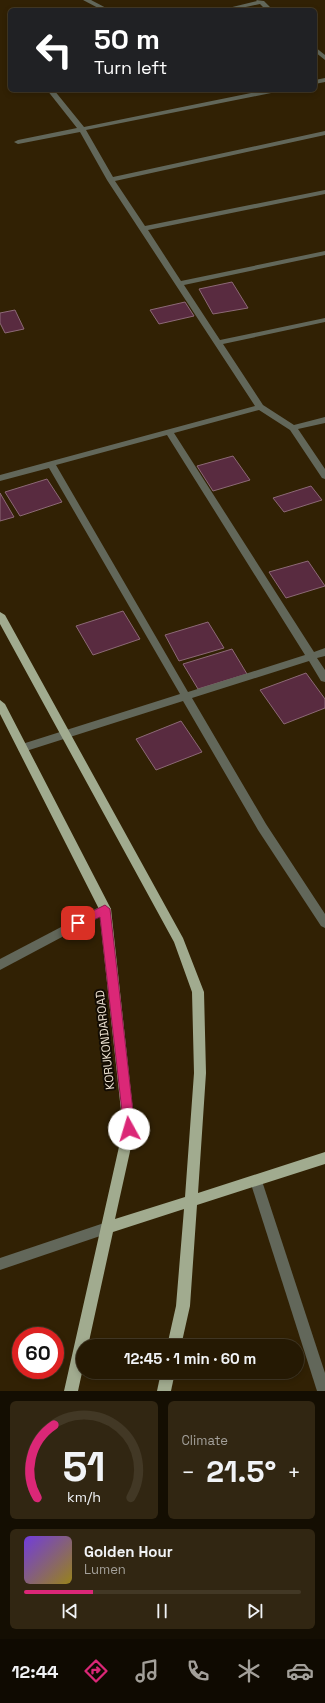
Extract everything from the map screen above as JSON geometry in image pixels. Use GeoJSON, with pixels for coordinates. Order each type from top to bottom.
{"type":"FeatureCollection","features":[{"type":"Feature","properties":{"kind":"main road"},"geometry":{"type":"LineString","coordinates":[[0,615],[179,940],[198,992],[200,1073],[183,1306],[176,1339]]}},
{"type":"Feature","properties":{"kind":"main road","name":"KORUKONDAROAD"},"geometry":{"type":"LineString","coordinates":[[0,704],[105,909],[129,1129],[71,1391]]}},
{"type":"Feature","properties":{"kind":"main road"},"geometry":{"type":"LineString","coordinates":[[107,1228],[325,1158]]}},
{"type":"Feature","properties":{"kind":"main road"},"geometry":{"type":"LineString","coordinates":[[164,1391],[167,1379]]}},
{"type":"Feature","properties":{"kind":"street"},"geometry":{"type":"LineString","coordinates":[[86,0],[103,8]]}},
{"type":"Feature","properties":{"kind":"street"},"geometry":{"type":"LineString","coordinates":[[231,8],[260,1],[268,8]]}},
{"type":"Feature","properties":{"kind":"street"},"geometry":{"type":"LineString","coordinates":[[317,52],[325,58]]}},
{"type":"Feature","properties":{"kind":"street"},"geometry":{"type":"LineString","coordinates":[[54,92],[82,129],[111,180],[260,407],[293,428],[325,476]]}},
{"type":"Feature","properties":{"kind":"street"},"geometry":{"type":"LineString","coordinates":[[18,142],[266,92]]}},
{"type":"Feature","properties":{"kind":"street"},"geometry":{"type":"LineString","coordinates":[[111,180],[325,133]]}},
{"type":"Feature","properties":{"kind":"street"},"geometry":{"type":"LineString","coordinates":[[143,229],[325,192]]}},
{"type":"Feature","properties":{"kind":"street"},"geometry":{"type":"LineString","coordinates":[[179,284],[325,253]]}},
{"type":"Feature","properties":{"kind":"street"},"geometry":{"type":"LineString","coordinates":[[218,342],[325,320]]}},
{"type":"Feature","properties":{"kind":"street"},"geometry":{"type":"LineString","coordinates":[[0,478],[260,407]]}},
{"type":"Feature","properties":{"kind":"street"},"geometry":{"type":"LineString","coordinates":[[293,428],[325,420]]}},
{"type":"Feature","properties":{"kind":"street"},"geometry":{"type":"LineString","coordinates":[[169,432],[325,678]]}},
{"type":"Feature","properties":{"kind":"street"},"geometry":{"type":"LineString","coordinates":[[51,464],[262,827],[325,923]]}},
{"type":"Feature","properties":{"kind":"street"},"geometry":{"type":"LineString","coordinates":[[22,748],[325,652]]}},
{"type":"Feature","properties":{"kind":"street"},"geometry":{"type":"LineString","coordinates":[[0,965],[105,909]]}},
{"type":"Feature","properties":{"kind":"street"},"geometry":{"type":"LineString","coordinates":[[256,1180],[324,1391]]}},
{"type":"Feature","properties":{"kind":"street"},"geometry":{"type":"LineString","coordinates":[[0,1264],[107,1228]]}},
{"type":"Feature","properties":{"kind":"building"},"geometry":{"type":"Polygon","coordinates":[[[232,282],[248,308],[213,314],[199,289],[232,282]]]}},
{"type":"Feature","properties":{"kind":"building"},"geometry":{"type":"Polygon","coordinates":[[[185,302],[194,316],[159,324],[150,310],[185,302]]]}},
{"type":"Feature","properties":{"kind":"building"},"geometry":{"type":"Polygon","coordinates":[[[15,310],[24,329],[5,333],[0,323],[0,313],[15,310]]]}},
{"type":"Feature","properties":{"kind":"building"},"geometry":{"type":"Polygon","coordinates":[[[233,456],[250,480],[213,491],[197,466],[233,456]]]}},
{"type":"Feature","properties":{"kind":"building"},"geometry":{"type":"Polygon","coordinates":[[[47,479],[62,502],[20,516],[5,492],[47,479]]]}},
{"type":"Feature","properties":{"kind":"building"},"geometry":{"type":"Polygon","coordinates":[[[311,486],[322,500],[284,512],[273,498],[311,486]]]}},
{"type":"Feature","properties":{"kind":"building"},"geometry":{"type":"Polygon","coordinates":[[[0,493],[14,517],[0,521],[0,493]]]}},
{"type":"Feature","properties":{"kind":"building"},"geometry":{"type":"Polygon","coordinates":[[[308,561],[325,586],[286,598],[269,572],[308,561]]]}},
{"type":"Feature","properties":{"kind":"building"},"geometry":{"type":"Polygon","coordinates":[[[123,611],[140,639],[93,655],[76,626],[123,611]]]}},
{"type":"Feature","properties":{"kind":"building"},"geometry":{"type":"Polygon","coordinates":[[[208,622],[224,648],[179,661],[165,635],[208,622]]]}},
{"type":"Feature","properties":{"kind":"building"},"geometry":{"type":"Polygon","coordinates":[[[232,649],[247,674],[198,689],[183,664],[232,649]]]}},
{"type":"Feature","properties":{"kind":"building"},"geometry":{"type":"Polygon","coordinates":[[[306,673],[325,699],[325,708],[284,724],[260,690],[306,673]]]}},
{"type":"Feature","properties":{"kind":"building"},"geometry":{"type":"Polygon","coordinates":[[[181,721],[202,752],[156,770],[136,739],[181,721]]]}},
{"type":"Feature","properties":{"kind":"route"},"geometry":{"type":"LineString","coordinates":[[78,923],[105,909],[129,1129]]}}]}
